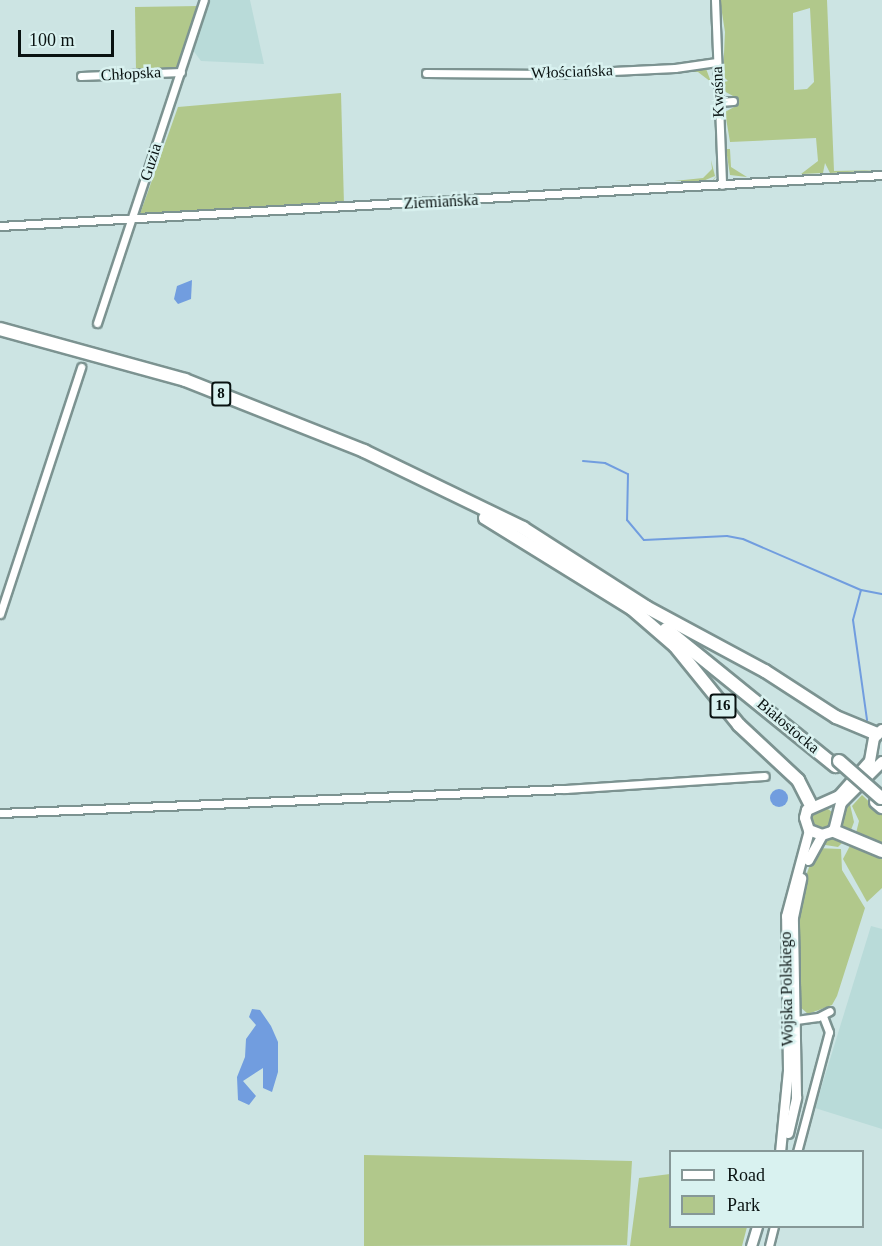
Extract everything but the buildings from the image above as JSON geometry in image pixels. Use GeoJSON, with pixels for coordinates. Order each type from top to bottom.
{"type":"FeatureCollection","features":[{"type":"Feature","properties":{"kind":"highway","name":"8"},"geometry":{"type":"LineString","coordinates":[[0,329],[185,380],[343,442],[523,528],[646,607]]}},
{"type":"Feature","properties":{"kind":"highway","name":"8"},"geometry":{"type":"LineString","coordinates":[[433,486],[631,608]]}},
{"type":"Feature","properties":{"kind":"highway"},"geometry":{"type":"LineString","coordinates":[[646,607],[749,662],[836,717],[879,732]]}},
{"type":"Feature","properties":{"kind":"highway","name":"Białostocka"},"geometry":{"type":"LineString","coordinates":[[646,607],[734,673],[880,802]]}},
{"type":"Feature","properties":{"kind":"highway","name":"Białostocka"},"geometry":{"type":"LineString","coordinates":[[631,608],[691,647],[837,764]]}},
{"type":"Feature","properties":{"kind":"highway","name":"16"},"geometry":{"type":"LineString","coordinates":[[631,608],[675,646],[739,725],[798,780],[811,806]]}},
{"type":"Feature","properties":{"kind":"highway"},"geometry":{"type":"LineString","coordinates":[[828,833],[882,851]]}},
{"type":"Feature","properties":{"kind":"main road"},"geometry":{"type":"LineString","coordinates":[[879,732],[870,761],[842,798],[828,833],[809,830],[805,818],[811,806],[842,798],[882,762]]}},
{"type":"Feature","properties":{"kind":"main road","name":"Wojska Polskiego"},"geometry":{"type":"LineString","coordinates":[[792,1020],[787,906],[809,830]]}},
{"type":"Feature","properties":{"kind":"main road","name":"Wojska Polskiego"},"geometry":{"type":"LineString","coordinates":[[780,1150],[792,1020],[793,908],[802,874],[828,833]]}},
{"type":"Feature","properties":{"kind":"main road"},"geometry":{"type":"LineString","coordinates":[[751,1246],[757,1228]]}},
{"type":"Feature","properties":{"kind":"street","name":"Guzia"},"geometry":{"type":"LineString","coordinates":[[97,324],[204,0]]}},
{"type":"Feature","properties":{"kind":"street","name":"Kwaśna"},"geometry":{"type":"LineString","coordinates":[[715,0],[722,185]]}},
{"type":"Feature","properties":{"kind":"street","name":"Włościańska"},"geometry":{"type":"LineString","coordinates":[[426,73],[549,74],[675,69],[717,62]]}},
{"type":"Feature","properties":{"kind":"street","name":"Chłopska"},"geometry":{"type":"LineString","coordinates":[[81,76],[181,72]]}},
{"type":"Feature","properties":{"kind":"street"},"geometry":{"type":"LineString","coordinates":[[718,102],[734,101]]}},
{"type":"Feature","properties":{"kind":"street","name":"Ziemiańska"},"geometry":{"type":"LineString","coordinates":[[0,226],[882,175]]}},
{"type":"Feature","properties":{"kind":"street"},"geometry":{"type":"LineString","coordinates":[[0,614],[81,367]]}},
{"type":"Feature","properties":{"kind":"street"},"geometry":{"type":"LineString","coordinates":[[0,813],[565,789],[765,776]]}},
{"type":"Feature","properties":{"kind":"street"},"geometry":{"type":"LineString","coordinates":[[792,1020],[823,1016],[830,1011]]}},
{"type":"Feature","properties":{"kind":"street"},"geometry":{"type":"LineString","coordinates":[[798,1150],[829,1032],[823,1016]]}},
{"type":"Feature","properties":{"kind":"street"},"geometry":{"type":"LineString","coordinates":[[769,1246],[774,1228]]}},
{"type":"Feature","properties":{"kind":"shaded area"},"geometry":{"type":"Polygon","coordinates":[[[207,0],[250,0],[264,64],[201,61],[192,49],[207,0]]]}},
{"type":"Feature","properties":{"kind":"shaded area"},"geometry":{"type":"Polygon","coordinates":[[[871,926],[882,929],[882,1129],[815,1108],[871,926]]]}},
{"type":"Feature","properties":{"kind":"green space"},"geometry":{"type":"Polygon","coordinates":[[[720,0],[827,0],[834,171],[882,170],[830,173],[825,163],[823,173],[801,174],[818,161],[816,138],[730,142],[725,112],[734,107],[733,96],[724,91],[724,82],[728,81],[723,76],[725,32],[720,0]],[[810,8],[793,13],[794,90],[807,89],[814,82],[810,8]]]}},
{"type":"Feature","properties":{"kind":"green space"},"geometry":{"type":"Polygon","coordinates":[[[199,6],[177,69],[136,71],[135,7],[199,6]]]}},
{"type":"Feature","properties":{"kind":"green space"},"geometry":{"type":"Polygon","coordinates":[[[705,66],[711,82],[698,72],[680,72],[705,66]]]}},
{"type":"Feature","properties":{"kind":"green space"},"geometry":{"type":"Polygon","coordinates":[[[341,93],[344,205],[140,214],[178,107],[341,93]]]}},
{"type":"Feature","properties":{"kind":"green space"},"geometry":{"type":"Polygon","coordinates":[[[726,149],[730,149],[731,167],[747,177],[730,175],[726,149]]]}},
{"type":"Feature","properties":{"kind":"green space"},"geometry":{"type":"Polygon","coordinates":[[[711,160],[715,176],[703,181],[674,181],[703,178],[712,169],[711,160]]]}},
{"type":"Feature","properties":{"kind":"green space"},"geometry":{"type":"Polygon","coordinates":[[[841,181],[843,183],[718,190],[719,187],[841,181]]]}},
{"type":"Feature","properties":{"kind":"green space"},"geometry":{"type":"Polygon","coordinates":[[[862,795],[882,814],[882,847],[856,833],[859,821],[852,806],[862,795]]]}},
{"type":"Feature","properties":{"kind":"green space"},"geometry":{"type":"Polygon","coordinates":[[[849,800],[854,822],[851,830],[841,827],[849,800]]]}},
{"type":"Feature","properties":{"kind":"green space"},"geometry":{"type":"Polygon","coordinates":[[[823,808],[831,811],[834,819],[831,827],[823,830],[815,827],[812,819],[815,811],[823,808]]]}},
{"type":"Feature","properties":{"kind":"green space"},"geometry":{"type":"Polygon","coordinates":[[[839,835],[848,837],[838,847],[819,844],[839,835]]]}},
{"type":"Feature","properties":{"kind":"green space"},"geometry":{"type":"Polygon","coordinates":[[[853,840],[882,856],[882,888],[867,902],[843,859],[853,840]]]}},
{"type":"Feature","properties":{"kind":"green space"},"geometry":{"type":"Polygon","coordinates":[[[816,848],[841,849],[842,870],[865,908],[837,996],[832,1005],[808,1014],[799,1006],[795,932],[798,898],[816,848]]]}},
{"type":"Feature","properties":{"kind":"green space"},"geometry":{"type":"Polygon","coordinates":[[[364,1155],[632,1161],[627,1245],[364,1246],[364,1155]]]}},
{"type":"Feature","properties":{"kind":"green space"},"geometry":{"type":"Polygon","coordinates":[[[669,1174],[669,1228],[747,1228],[742,1246],[630,1246],[639,1178],[669,1174]]]}},
{"type":"Feature","properties":{"kind":"water"},"geometry":{"type":"Polygon","coordinates":[[[192,280],[191,299],[178,304],[174,299],[177,286],[192,280]]]}},
{"type":"Feature","properties":{"kind":"water"},"geometry":{"type":"Polygon","coordinates":[[[779,789],[785,792],[788,798],[785,804],[779,807],[773,804],[770,798],[773,792],[779,789]]]}},
{"type":"Feature","properties":{"kind":"water"},"geometry":{"type":"Polygon","coordinates":[[[252,1009],[260,1010],[278,1042],[278,1072],[272,1092],[263,1088],[263,1068],[243,1081],[256,1096],[249,1105],[238,1100],[237,1077],[245,1057],[246,1039],[256,1025],[249,1017],[252,1009]]]}},
{"type":"Feature","properties":{"kind":"waterway"},"geometry":{"type":"LineString","coordinates":[[583,461],[605,463],[628,474],[627,520],[644,540],[727,536],[743,539],[861,590],[882,594]]}},
{"type":"Feature","properties":{"kind":"waterway"},"geometry":{"type":"LineString","coordinates":[[861,590],[853,620],[867,720]]}}]}
